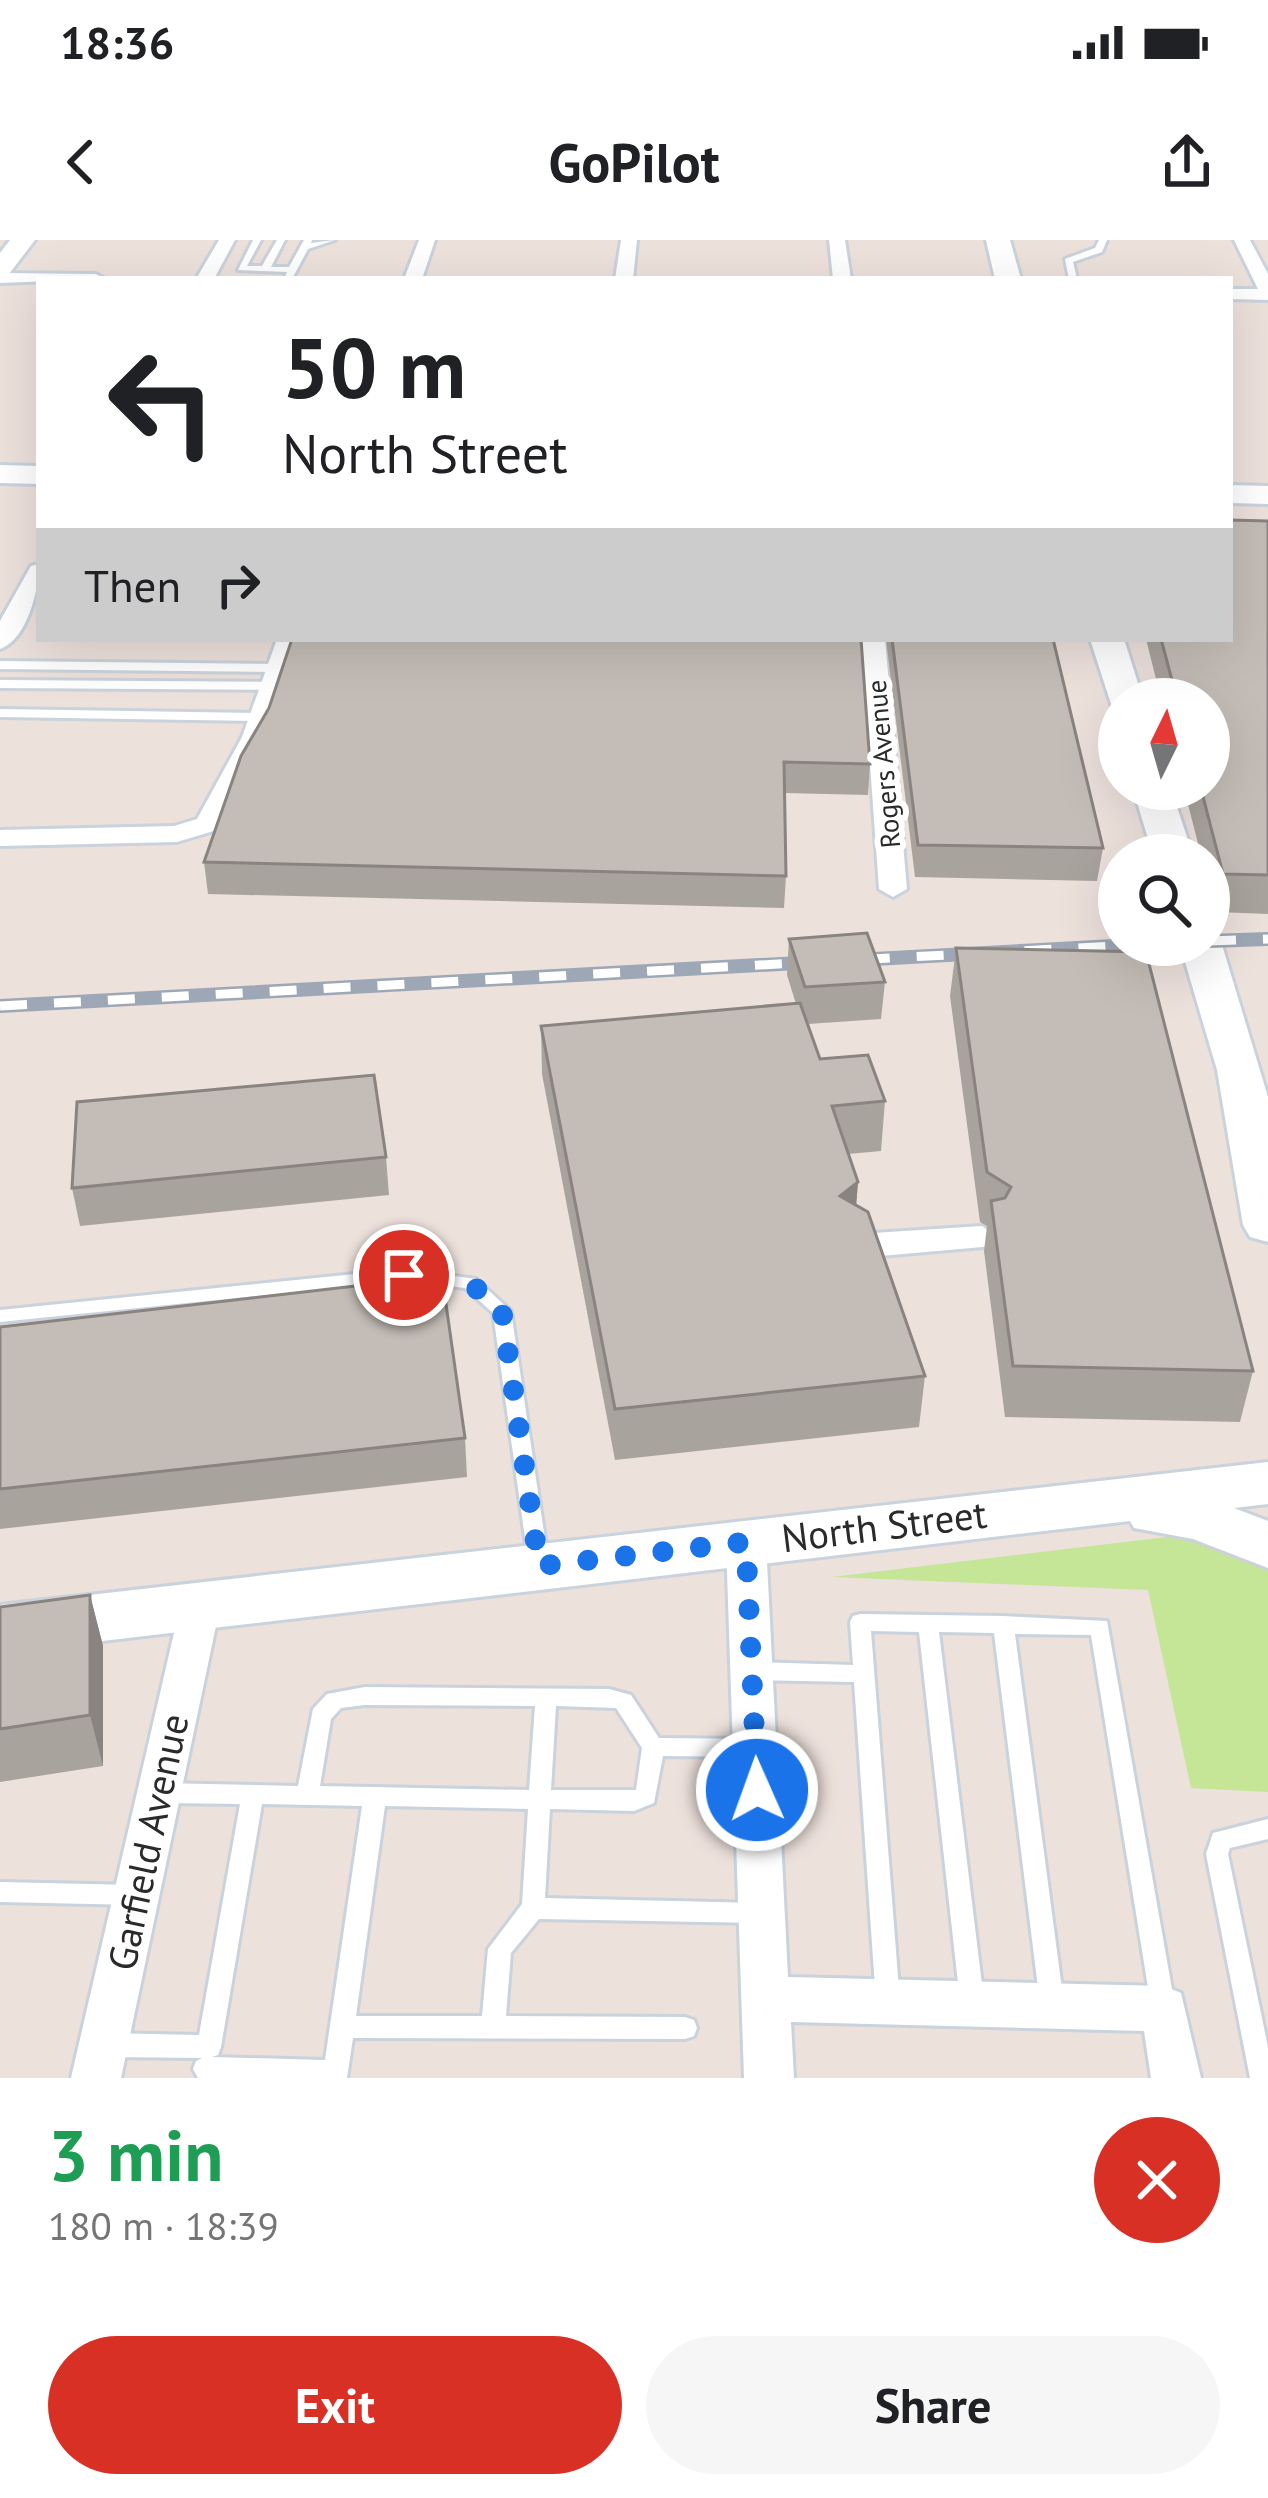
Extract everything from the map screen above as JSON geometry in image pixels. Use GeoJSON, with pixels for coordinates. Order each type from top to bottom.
{"type":"FeatureCollection","features":[{"type":"Feature","properties":{"kind":"street"},"geometry":{"type":"LineString","coordinates":[[22,240],[0,274],[38,276]]}},
{"type":"Feature","properties":{"kind":"street"},"geometry":{"type":"LineString","coordinates":[[207,276],[226,240]]}},
{"type":"Feature","properties":{"kind":"street"},"geometry":{"type":"LineString","coordinates":[[414,276],[427,240]]}},
{"type":"Feature","properties":{"kind":"street"},"geometry":{"type":"LineString","coordinates":[[624,276],[629,240]]}},
{"type":"Feature","properties":{"kind":"street"},"geometry":{"type":"LineString","coordinates":[[837,240],[842,276]]}},
{"type":"Feature","properties":{"kind":"street"},"geometry":{"type":"LineString","coordinates":[[998,240],[1007,276]]}},
{"type":"Feature","properties":{"kind":"street"},"geometry":{"type":"LineString","coordinates":[[1233,294],[1268,293],[1242,240]]}},
{"type":"Feature","properties":{"kind":"street"},"geometry":{"type":"LineString","coordinates":[[0,474],[36,475]]}},
{"type":"Feature","properties":{"kind":"street"},"geometry":{"type":"LineString","coordinates":[[1233,494],[1268,495]]}},
{"type":"Feature","properties":{"kind":"street"},"geometry":{"type":"LineString","coordinates":[[0,642],[36,577]]}},
{"type":"Feature","properties":{"kind":"street"},"geometry":{"type":"LineString","coordinates":[[0,838],[191,833],[216,813],[264,717],[288,642]]}},
{"type":"Feature","properties":{"kind":"street","name":"Rogers Avenue"},"geometry":{"type":"LineString","coordinates":[[873,642],[893,890]]}},
{"type":"Feature","properties":{"kind":"street"},"geometry":{"type":"LineString","coordinates":[[1108,642],[1119,678]]}},
{"type":"Feature","properties":{"kind":"street"},"geometry":{"type":"LineString","coordinates":[[1208,966],[1240,1070],[1268,1225]]}},
{"type":"Feature","properties":{"kind":"street"},"geometry":{"type":"LineString","coordinates":[[858,1246],[982,1238]]}},
{"type":"Feature","properties":{"kind":"street","name":"North Street"},"geometry":{"type":"LineString","coordinates":[[0,1629],[1268,1483]]}},
{"type":"Feature","properties":{"kind":"street"},"geometry":{"type":"LineString","coordinates":[[1066,1504],[1199,1517],[1268,1545]]}},
{"type":"Feature","properties":{"kind":"street"},"geometry":{"type":"LineString","coordinates":[[746,1542],[769,2078]]}},
{"type":"Feature","properties":{"kind":"street","name":"Garfield Avenue"},"geometry":{"type":"LineString","coordinates":[[100,2062],[200,1606]]}},
{"type":"Feature","properties":{"kind":"street"},"geometry":{"type":"LineString","coordinates":[[766,1999],[1164,2009],[1176,2078]]}},
{"type":"Feature","properties":{"kind":"lane"},"geometry":{"type":"LineString","coordinates":[[257,240],[241,268],[290,274],[306,244],[331,240]]}},
{"type":"Feature","properties":{"kind":"lane"},"geometry":{"type":"LineString","coordinates":[[266,269],[281,240]]}},
{"type":"Feature","properties":{"kind":"lane"},"geometry":{"type":"LineString","coordinates":[[1072,276],[1068,261],[1099,250],[1103,240]]}},
{"type":"Feature","properties":{"kind":"lane"},"geometry":{"type":"LineString","coordinates":[[0,664],[277,677]]}},
{"type":"Feature","properties":{"kind":"lane"},"geometry":{"type":"LineString","coordinates":[[0,684],[277,677]]}},
{"type":"Feature","properties":{"kind":"lane"},"geometry":{"type":"LineString","coordinates":[[0,713],[264,717]]}},
{"type":"Feature","properties":{"kind":"lane"},"geometry":{"type":"LineString","coordinates":[[0,1316],[404,1275],[470,1283],[502,1311],[539,1566]]}},
{"type":"Feature","properties":{"kind":"lane"},"geometry":{"type":"LineString","coordinates":[[888,2003],[860,1622],[1100,1627],[1164,2009]]}},
{"type":"Feature","properties":{"kind":"lane"},"geometry":{"type":"LineString","coordinates":[[928,1623],[972,2002]]}},
{"type":"Feature","properties":{"kind":"lane"},"geometry":{"type":"LineString","coordinates":[[1003,1624],[1052,2007]]}},
{"type":"Feature","properties":{"kind":"lane"},"geometry":{"type":"LineString","coordinates":[[752,1671],[862,1674]]}},
{"type":"Feature","properties":{"kind":"lane"},"geometry":{"type":"LineString","coordinates":[[493,2027],[500,1949],[533,1908],[546,1698]]}},
{"type":"Feature","properties":{"kind":"lane"},"geometry":{"type":"LineString","coordinates":[[159,1792],[307,1796],[634,1801],[646,1796],[653,1747],[623,1701],[335,1700],[321,1715],[307,1796]]}},
{"type":"Feature","properties":{"kind":"lane"},"geometry":{"type":"LineString","coordinates":[[653,1747],[755,1748]]}},
{"type":"Feature","properties":{"kind":"lane"},"geometry":{"type":"LineString","coordinates":[[206,2065],[253,1794]]}},
{"type":"Feature","properties":{"kind":"lane"},"geometry":{"type":"LineString","coordinates":[[100,2062],[335,2075],[375,1796]]}},
{"type":"Feature","properties":{"kind":"lane"},"geometry":{"type":"LineString","coordinates":[[1262,2078],[1217,1854],[1221,1840],[1268,1829]]}},
{"type":"Feature","properties":{"kind":"lane"},"geometry":{"type":"LineString","coordinates":[[0,1892],[136,1895]]}},
{"type":"Feature","properties":{"kind":"lane"},"geometry":{"type":"LineString","coordinates":[[533,1908],[763,1913]]}},
{"type":"Feature","properties":{"kind":"lane"},"geometry":{"type":"LineString","coordinates":[[342,2027],[685,2028]]}},
{"type":"Feature","properties":{"kind":"green space"},"geometry":{"type":"Polygon","coordinates":[[[1209,1532],[1268,1547],[1268,1792],[1191,1788],[1148,1590],[832,1577],[1209,1532]]]}},
{"type":"Feature","properties":{"kind":"building"},"geometry":{"type":"Polygon","coordinates":[[[1233,520],[1268,521],[1268,875],[1230,874],[1230,834],[1213,834],[1206,810],[1230,810],[1230,678],[1171,678],[1162,642],[1233,642],[1233,520]]]}},
{"type":"Feature","properties":{"kind":"building"},"geometry":{"type":"Polygon","coordinates":[[[291,642],[861,642],[870,764],[784,762],[786,876],[204,862],[241,756],[269,708],[291,642]]]}},
{"type":"Feature","properties":{"kind":"building"},"geometry":{"type":"Polygon","coordinates":[[[892,642],[1054,642],[1100,834],[1098,848],[918,845],[892,642]]]}},
{"type":"Feature","properties":{"kind":"building"},"geometry":{"type":"Polygon","coordinates":[[[867,933],[885,982],[805,987],[789,939],[867,933]]]}},
{"type":"Feature","properties":{"kind":"building"},"geometry":{"type":"Polygon","coordinates":[[[956,948],[1098,951],[1098,966],[1150,966],[1253,1371],[1013,1366],[991,1201],[1005,1198],[1011,1187],[987,1172],[956,948]]]}},
{"type":"Feature","properties":{"kind":"building"},"geometry":{"type":"Polygon","coordinates":[[[800,1003],[820,1059],[868,1055],[885,1101],[832,1106],[858,1182],[840,1196],[868,1212],[925,1376],[615,1409],[541,1026],[800,1003]]]}},
{"type":"Feature","properties":{"kind":"building"},"geometry":{"type":"Polygon","coordinates":[[[374,1075],[386,1157],[72,1188],[77,1102],[374,1075]]]}},
{"type":"Feature","properties":{"kind":"building"},"geometry":{"type":"Polygon","coordinates":[[[442,1276],[465,1438],[0,1489],[0,1327],[442,1276]]]}},
{"type":"Feature","properties":{"kind":"building"},"geometry":{"type":"Polygon","coordinates":[[[90,1595],[90,1715],[0,1729],[0,1607],[90,1595]]]}},
{"type":"Feature","properties":{"kind":"railway"},"geometry":{"type":"LineString","coordinates":[[1230,940],[1268,939]]}},
{"type":"Feature","properties":{"kind":"railway"},"geometry":{"type":"LineString","coordinates":[[0,1006],[1098,947]]}},
{"type":"Feature","properties":{"kind":"route"},"geometry":{"type":"LineString","coordinates":[[404,1275],[470,1283],[502,1311],[539,1566],[746,1542],[757,1790]]}}]}
